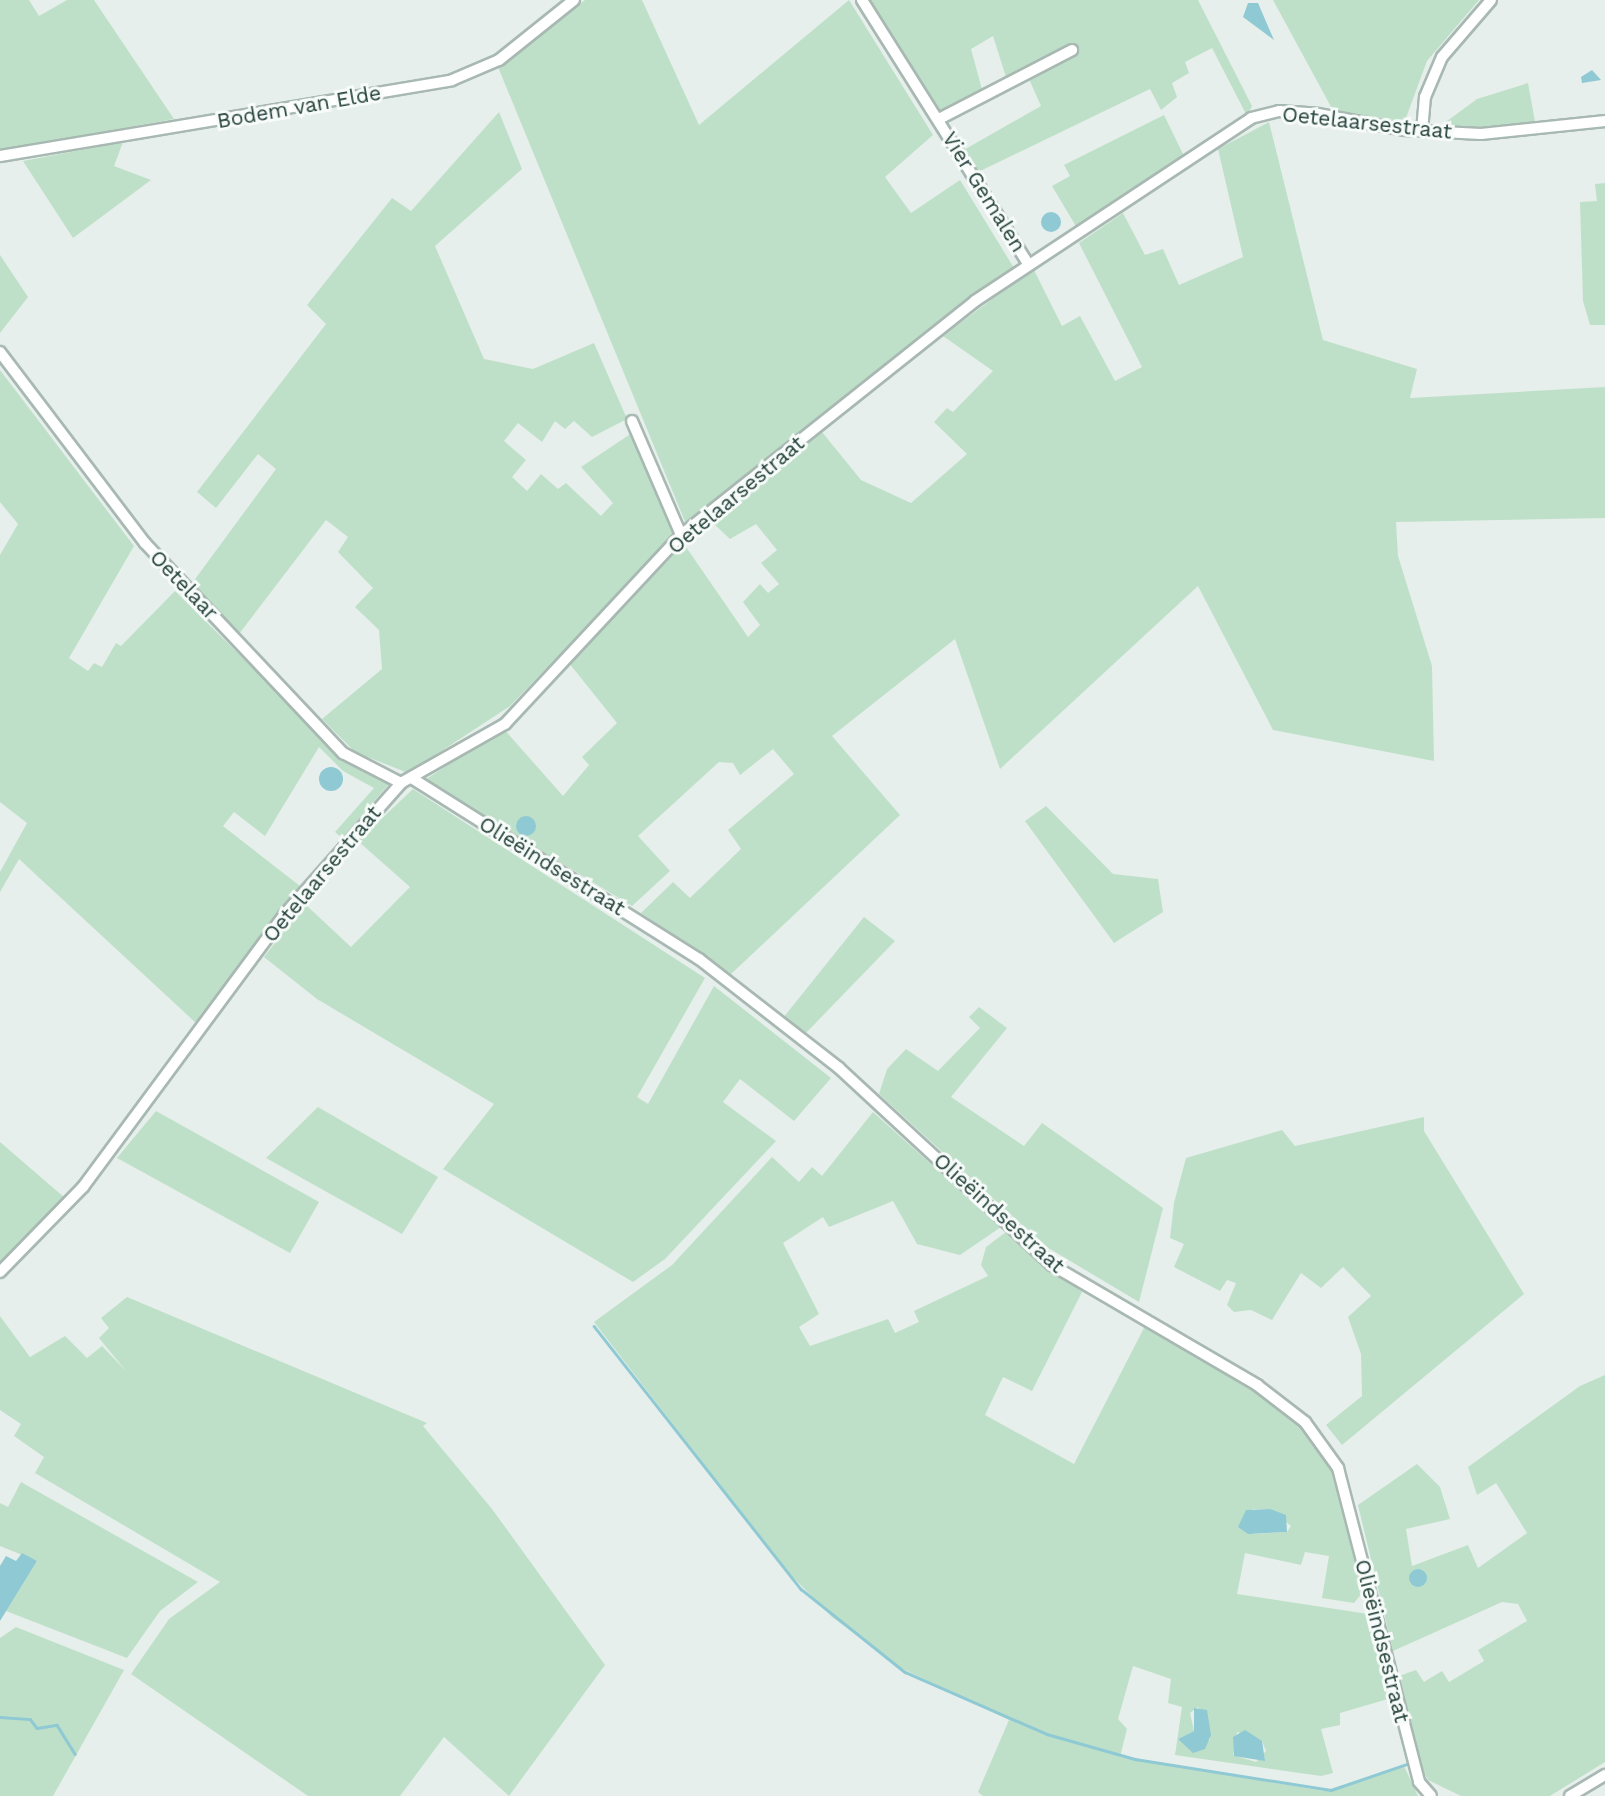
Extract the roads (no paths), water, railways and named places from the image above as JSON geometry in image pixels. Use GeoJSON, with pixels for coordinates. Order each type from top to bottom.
{"type":"FeatureCollection","features":[{"type":"Feature","properties":{"kind":"street","name":"Bodem van Elde"},"geometry":{"type":"LineString","coordinates":[[0,156],[452,80],[499,60],[574,0]]}},
{"type":"Feature","properties":{"kind":"street","name":"Vier Gemalen"},"geometry":{"type":"LineString","coordinates":[[862,0],[1029,264]]}},
{"type":"Feature","properties":{"kind":"street"},"geometry":{"type":"LineString","coordinates":[[1422,131],[1437,66],[1491,0]]}},
{"type":"Feature","properties":{"kind":"street","name":"Vier Gemalen"},"geometry":{"type":"LineString","coordinates":[[939,119],[1072,50]]}},
{"type":"Feature","properties":{"kind":"street","name":"Oetelaarsestraat"},"geometry":{"type":"LineString","coordinates":[[0,1272],[83,1187],[284,915],[401,783],[413,779],[530,702],[681,536],[1029,264],[1251,118],[1279,111],[1318,114],[1422,131],[1481,134],[1605,121]]}},
{"type":"Feature","properties":{"kind":"street","name":"Oetelaar"},"geometry":{"type":"LineString","coordinates":[[0,352],[145,543],[343,753],[401,783]]}},
{"type":"Feature","properties":{"kind":"street"},"geometry":{"type":"LineString","coordinates":[[632,421],[681,536]]}},
{"type":"Feature","properties":{"kind":"street","name":"Olieëindsestraat"},"geometry":{"type":"LineString","coordinates":[[413,779],[699,959],[839,1068],[1052,1265],[1257,1385],[1305,1422],[1338,1468],[1413,1762],[1431,1796]]}},
{"type":"Feature","properties":{"kind":"street"},"geometry":{"type":"LineString","coordinates":[[1570,1796],[1605,1775]]}},
{"type":"Feature","properties":{"kind":"water"},"geometry":{"type":"Polygon","coordinates":[[[1248,3],[1258,3],[1274,40],[1243,17],[1248,3]]]}},
{"type":"Feature","properties":{"kind":"water"},"geometry":{"type":"Polygon","coordinates":[[[1592,70],[1601,80],[1582,83],[1581,77],[1592,70]]]}},
{"type":"Feature","properties":{"kind":"water"},"geometry":{"type":"Polygon","coordinates":[[[1047,212],[1055,212],[1061,222],[1055,232],[1047,232],[1041,226],[1041,218],[1047,212]]]}},
{"type":"Feature","properties":{"kind":"water"},"geometry":{"type":"Polygon","coordinates":[[[331,767],[340,770],[343,779],[340,788],[331,791],[322,788],[319,779],[322,770],[331,767]]]}},
{"type":"Feature","properties":{"kind":"water"},"geometry":{"type":"Polygon","coordinates":[[[522,816],[530,816],[536,826],[530,836],[522,836],[516,830],[516,822],[522,816]]]}},
{"type":"Feature","properties":{"kind":"water"},"geometry":{"type":"Polygon","coordinates":[[[1270,1509],[1286,1515],[1287,1532],[1248,1534],[1238,1527],[1246,1510],[1270,1509]]]}},
{"type":"Feature","properties":{"kind":"water"},"geometry":{"type":"Polygon","coordinates":[[[22,1553],[37,1561],[0,1621],[0,1566],[6,1556],[16,1561],[22,1553]]]}},
{"type":"Feature","properties":{"kind":"water"},"geometry":{"type":"Polygon","coordinates":[[[1414,1569],[1422,1569],[1427,1578],[1425,1585],[1414,1587],[1409,1582],[1409,1574],[1414,1569]]]}},
{"type":"Feature","properties":{"kind":"water"},"geometry":{"type":"Polygon","coordinates":[[[1194,1708],[1207,1710],[1211,1735],[1205,1749],[1193,1753],[1178,1739],[1194,1731],[1194,1708]]]}},
{"type":"Feature","properties":{"kind":"water"},"geometry":{"type":"Polygon","coordinates":[[[1245,1730],[1262,1741],[1265,1761],[1234,1756],[1233,1737],[1245,1730]]]}},
{"type":"Feature","properties":{"kind":"waterway"},"geometry":{"type":"LineString","coordinates":[[594,1326],[801,1589],[905,1672],[1047,1734],[1135,1759],[1331,1790],[1407,1764]]}},
{"type":"Feature","properties":{"kind":"waterway"},"geometry":{"type":"LineString","coordinates":[[0,1717],[30,1719],[37,1728],[57,1725],[75,1754]]}}]}
